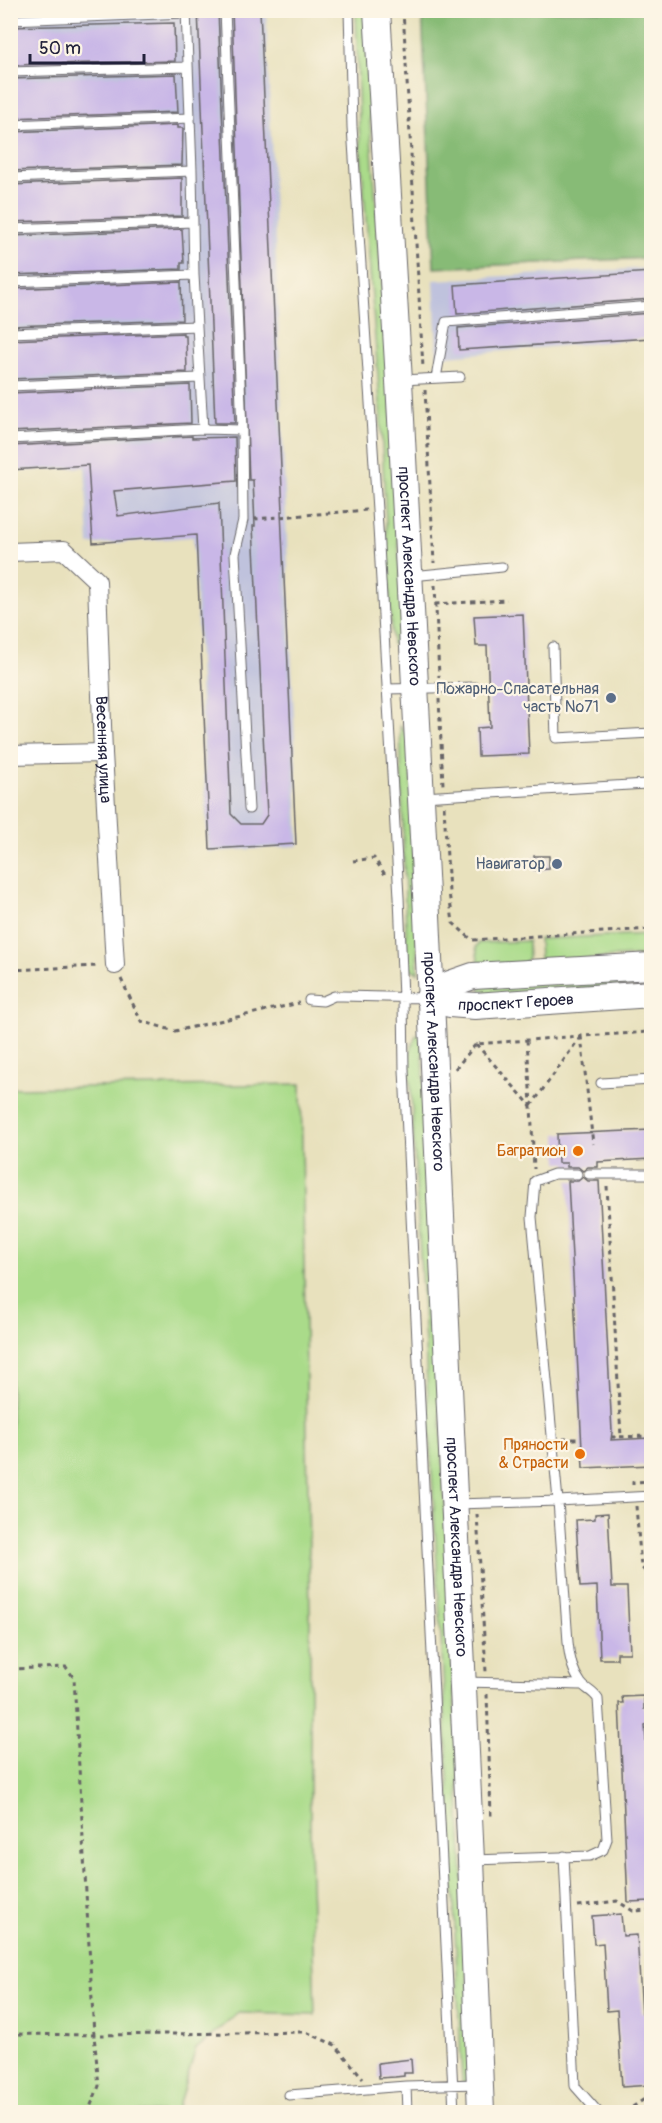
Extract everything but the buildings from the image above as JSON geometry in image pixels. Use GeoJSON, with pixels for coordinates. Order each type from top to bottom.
{"type":"FeatureCollection","features":[{"type":"Feature","properties":{"kind":"main road","name":"проспект Александра Невского"},"geometry":{"type":"LineString","coordinates":[[377,10],[412,380],[408,576],[427,688],[431,797],[429,998],[481,2112]]}},
{"type":"Feature","properties":{"kind":"main road","name":"проспект Героев"},"geometry":{"type":"LineString","coordinates":[[429,998],[450,984],[473,976],[651,966]]}},
{"type":"Feature","properties":{"kind":"main road","name":"проспект Героев"},"geometry":{"type":"LineString","coordinates":[[429,998],[450,1004],[475,1006],[651,994]]}},
{"type":"Feature","properties":{"kind":"street","name":"Весенняя улица"},"geometry":{"type":"LineString","coordinates":[[10,552],[64,550],[97,581],[103,753],[115,965]]}},
{"type":"Feature","properties":{"kind":"street"},"geometry":{"type":"LineString","coordinates":[[10,755],[103,753]]}},
{"type":"Feature","properties":{"kind":"lane"},"geometry":{"type":"LineString","coordinates":[[225,10],[243,430],[243,520],[235,554],[249,809]]}},
{"type":"Feature","properties":{"kind":"lane"},"geometry":{"type":"LineString","coordinates":[[349,10],[352,127],[378,510],[403,998],[405,1094],[454,2112]]}},
{"type":"Feature","properties":{"kind":"lane"},"geometry":{"type":"LineString","coordinates":[[10,20],[186,12],[194,275],[203,429]]}},
{"type":"Feature","properties":{"kind":"lane"},"geometry":{"type":"LineString","coordinates":[[10,72],[188,67]]}},
{"type":"Feature","properties":{"kind":"lane"},"geometry":{"type":"LineString","coordinates":[[10,125],[190,118]]}},
{"type":"Feature","properties":{"kind":"lane"},"geometry":{"type":"LineString","coordinates":[[10,177],[192,171]]}},
{"type":"Feature","properties":{"kind":"lane"},"geometry":{"type":"LineString","coordinates":[[10,229],[193,222]]}},
{"type":"Feature","properties":{"kind":"lane"},"geometry":{"type":"LineString","coordinates":[[10,282],[194,275]]}},
{"type":"Feature","properties":{"kind":"lane"},"geometry":{"type":"LineString","coordinates":[[436,378],[446,322],[651,306]]}},
{"type":"Feature","properties":{"kind":"lane"},"geometry":{"type":"LineString","coordinates":[[10,333],[197,326]]}},
{"type":"Feature","properties":{"kind":"lane"},"geometry":{"type":"LineString","coordinates":[[412,380],[460,377]]}},
{"type":"Feature","properties":{"kind":"lane"},"geometry":{"type":"LineString","coordinates":[[10,386],[199,378]]}},
{"type":"Feature","properties":{"kind":"lane"},"geometry":{"type":"LineString","coordinates":[[10,439],[203,429],[243,430]]}},
{"type":"Feature","properties":{"kind":"lane"},"geometry":{"type":"LineString","coordinates":[[408,576],[502,567]]}},
{"type":"Feature","properties":{"kind":"lane"},"geometry":{"type":"LineString","coordinates":[[553,647],[556,738],[651,733]]}},
{"type":"Feature","properties":{"kind":"lane"},"geometry":{"type":"LineString","coordinates":[[387,690],[476,687]]}},
{"type":"Feature","properties":{"kind":"lane"},"geometry":{"type":"LineString","coordinates":[[431,797],[647,784],[651,777]]}},
{"type":"Feature","properties":{"kind":"lane"},"geometry":{"type":"LineString","coordinates":[[309,1000],[323,1001],[334,996],[429,998]]}},
{"type":"Feature","properties":{"kind":"lane"},"geometry":{"type":"LineString","coordinates":[[602,1083],[651,1080]]}},
{"type":"Feature","properties":{"kind":"lane"},"geometry":{"type":"LineString","coordinates":[[577,1174],[554,1174],[535,1181],[532,1217],[569,1651],[570,1660],[582,1685]]}},
{"type":"Feature","properties":{"kind":"lane"},"geometry":{"type":"LineString","coordinates":[[589,1174],[651,1174]]}},
{"type":"Feature","properties":{"kind":"lane"},"geometry":{"type":"LineString","coordinates":[[453,1504],[651,1496]]}},
{"type":"Feature","properties":{"kind":"lane"},"geometry":{"type":"LineString","coordinates":[[462,1682],[582,1685],[591,1690],[598,1699],[607,1839],[603,1850],[590,1856],[471,1860]]}},
{"type":"Feature","properties":{"kind":"lane"},"geometry":{"type":"LineString","coordinates":[[564,1856],[575,2086],[598,2112]]}},
{"type":"Feature","properties":{"kind":"lane"},"geometry":{"type":"LineString","coordinates":[[289,2095],[406,2086],[479,2084]]}},
{"type":"Feature","properties":{"kind":"lane"},"geometry":{"type":"LineString","coordinates":[[406,2086],[407,2112]]}},
{"type":"Feature","properties":{"kind":"path"},"geometry":{"type":"LineString","coordinates":[[403,10],[412,380],[434,574],[435,604],[427,688],[431,797],[453,923],[472,940],[651,929]]}},
{"type":"Feature","properties":{"kind":"path"},"geometry":{"type":"LineString","coordinates":[[243,520],[356,511]]}},
{"type":"Feature","properties":{"kind":"path"},"geometry":{"type":"LineString","coordinates":[[435,604],[507,600]]}},
{"type":"Feature","properties":{"kind":"path"},"geometry":{"type":"LineString","coordinates":[[353,861],[374,858]]}},
{"type":"Feature","properties":{"kind":"path"},"geometry":{"type":"LineString","coordinates":[[10,970],[115,965],[141,1021],[175,1031],[309,1000]]}},
{"type":"Feature","properties":{"kind":"path"},"geometry":{"type":"LineString","coordinates":[[531,1106],[476,1044],[651,1032]]}},
{"type":"Feature","properties":{"kind":"path"},"geometry":{"type":"LineString","coordinates":[[531,1106],[581,1036]]}},
{"type":"Feature","properties":{"kind":"path"},"geometry":{"type":"LineString","coordinates":[[581,1036],[593,1144]]}},
{"type":"Feature","properties":{"kind":"path"},"geometry":{"type":"LineString","coordinates":[[527,1041],[535,1181]]}},
{"type":"Feature","properties":{"kind":"path"},"geometry":{"type":"LineString","coordinates":[[607,1175],[621,1437]]}},
{"type":"Feature","properties":{"kind":"path"},"geometry":{"type":"LineString","coordinates":[[611,1437],[651,1436]]}},
{"type":"Feature","properties":{"kind":"path"},"geometry":{"type":"LineString","coordinates":[[551,1440],[582,1439]]}},
{"type":"Feature","properties":{"kind":"path"},"geometry":{"type":"LineString","coordinates":[[633,1482],[651,1481]]}},
{"type":"Feature","properties":{"kind":"path"},"geometry":{"type":"LineString","coordinates":[[636,1497],[641,1567],[651,1578]]}},
{"type":"Feature","properties":{"kind":"path"},"geometry":{"type":"LineString","coordinates":[[10,1669],[66,1667],[74,1678],[94,2035],[99,2086],[88,2112]]}},
{"type":"Feature","properties":{"kind":"path"},"geometry":{"type":"LineString","coordinates":[[567,1907],[617,1901],[633,1911],[651,1910]]}},
{"type":"Feature","properties":{"kind":"path"},"geometry":{"type":"LineString","coordinates":[[10,2034],[306,2032],[335,2045],[372,2089]]}},
{"type":"Feature","properties":{"kind":"path"},"geometry":{"type":"LineString","coordinates":[[625,2112],[651,2094]]}},
{"type":"Feature","properties":{"kind":"shaded area"},"geometry":{"type":"Polygon","coordinates":[[[11,11],[266,11],[299,846],[208,852],[193,537],[89,545],[85,467],[11,472],[11,11]]]}},
{"type":"Feature","properties":{"kind":"shaded area"},"geometry":{"type":"Polygon","coordinates":[[[651,268],[651,338],[437,357],[434,280],[651,268]]]}},
{"type":"Feature","properties":{"kind":"green space"},"geometry":{"type":"Polygon","coordinates":[[[356,11],[368,11],[370,123],[391,401],[404,649],[392,644],[380,403],[359,125],[356,11]]]}},
{"type":"Feature","properties":{"kind":"green space"},"geometry":{"type":"Polygon","coordinates":[[[422,11],[651,11],[651,258],[434,268],[422,11]]]}},
{"type":"Feature","properties":{"kind":"green space"},"geometry":{"type":"Polygon","coordinates":[[[400,725],[410,740],[418,973],[407,966],[400,725]]]}},
{"type":"Feature","properties":{"kind":"green space"},"geometry":{"type":"Polygon","coordinates":[[[651,934],[651,955],[545,961],[540,959],[539,939],[651,934]]]}},
{"type":"Feature","properties":{"kind":"green space"},"geometry":{"type":"Polygon","coordinates":[[[528,941],[528,958],[524,963],[479,966],[476,947],[479,943],[528,941]]]}},
{"type":"Feature","properties":{"kind":"green space"},"geometry":{"type":"Polygon","coordinates":[[[651,976],[651,985],[482,995],[480,986],[651,976]]]}},
{"type":"Feature","properties":{"kind":"green space"},"geometry":{"type":"Polygon","coordinates":[[[422,1034],[473,2081],[462,2083],[445,1710],[409,1055],[416,1035],[422,1034]]]}},
{"type":"Feature","properties":{"kind":"green space"},"geometry":{"type":"Polygon","coordinates":[[[301,1084],[310,1615],[310,1844],[315,2015],[239,2013],[196,2049],[176,2112],[11,2112],[11,1088],[301,1084]]]}},
{"type":"Feature","properties":{"kind":"place","name":"Пожарно-Спасательная часть №71"},"geometry":{"type":"Point","coordinates":[611,698]}},
{"type":"Feature","properties":{"kind":"place","name":"Навигатор"},"geometry":{"type":"Point","coordinates":[557,864]}},
{"type":"Feature","properties":{"kind":"place","name":"Багратион"},"geometry":{"type":"Point","coordinates":[578,1151]}},
{"type":"Feature","properties":{"kind":"place","name":"Пряности & Страсти"},"geometry":{"type":"Point","coordinates":[580,1454]}}]}
